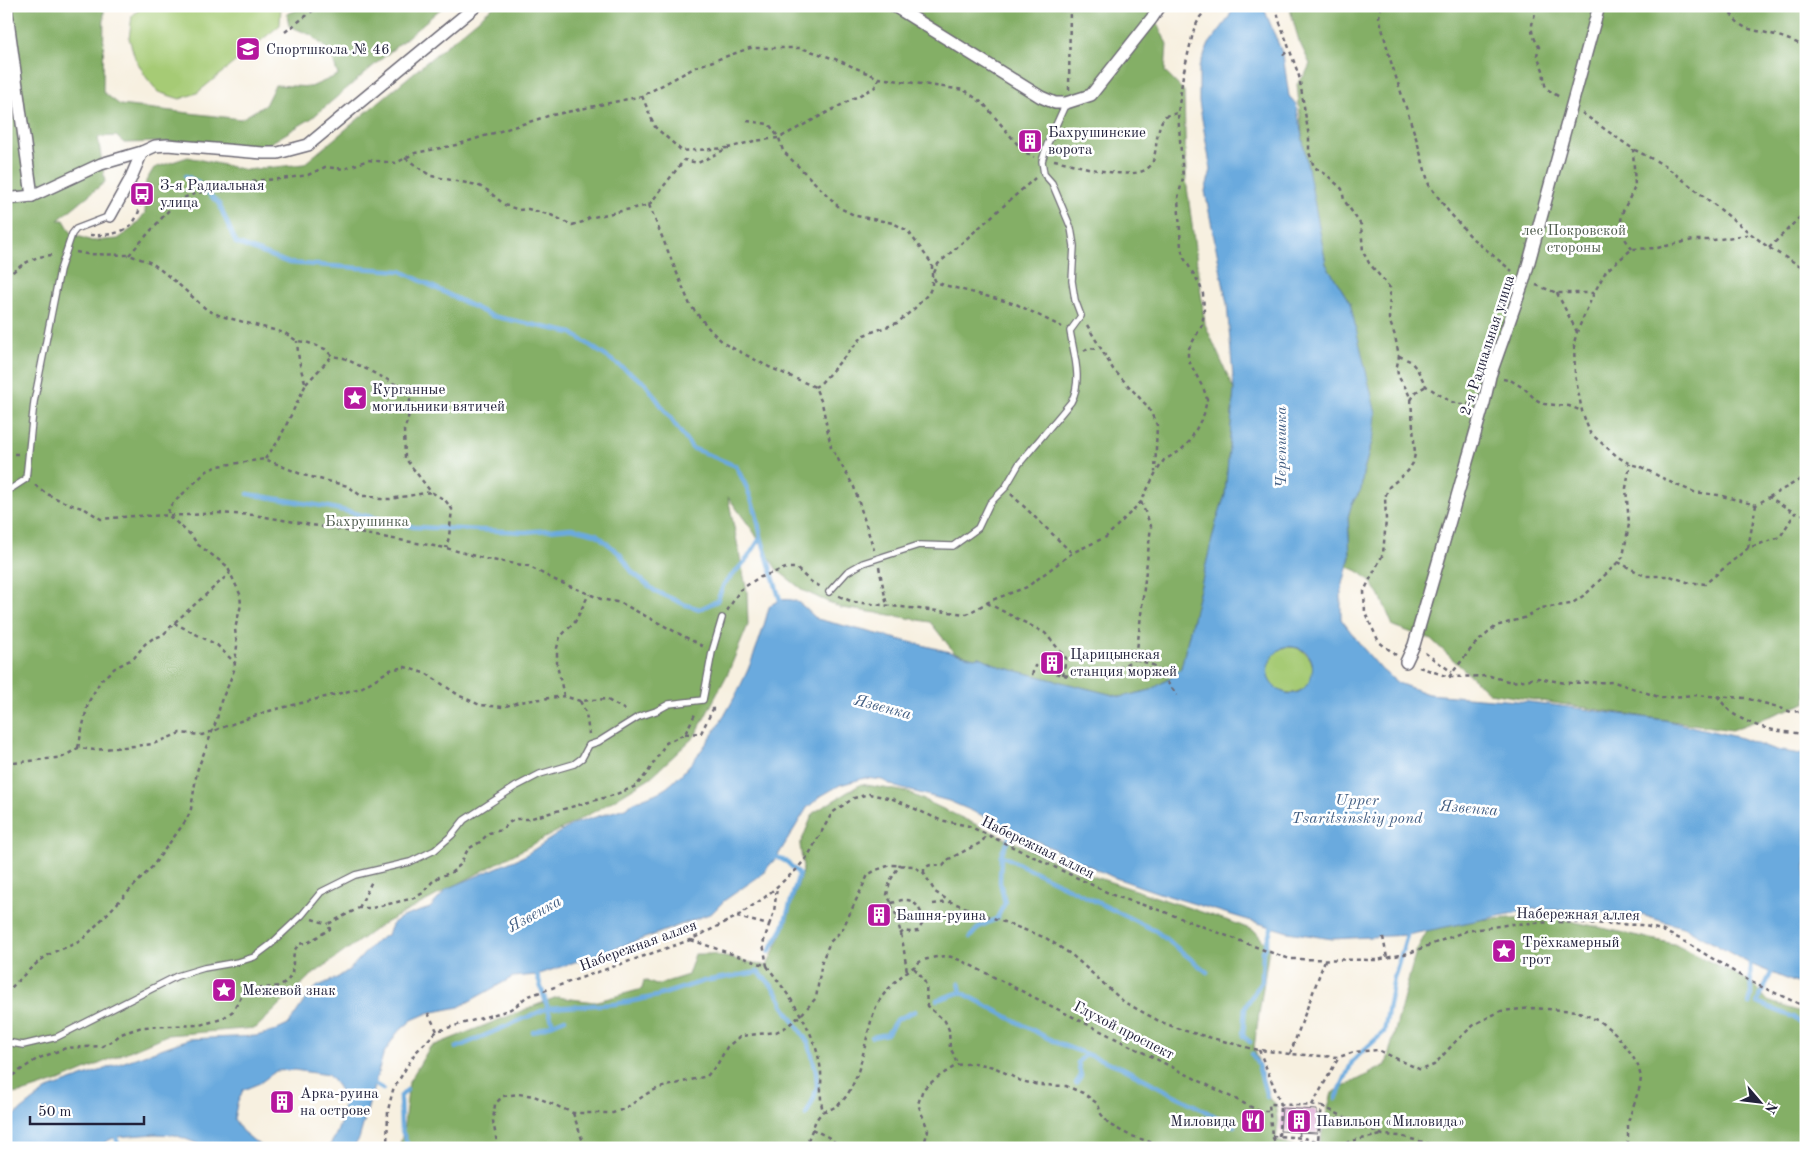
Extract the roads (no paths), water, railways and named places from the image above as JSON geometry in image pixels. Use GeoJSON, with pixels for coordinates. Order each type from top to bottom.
{"type":"FeatureCollection","features":[{"type":"Feature","properties":{"kind":"street"},"geometry":{"type":"LineString","coordinates":[[6,6],[32,196]]}},
{"type":"Feature","properties":{"kind":"street"},"geometry":{"type":"LineString","coordinates":[[6,199],[32,196],[101,164],[142,152],[155,146],[167,145],[278,153],[308,145],[476,6]]}},
{"type":"Feature","properties":{"kind":"street"},"geometry":{"type":"LineString","coordinates":[[894,6],[1040,97],[1055,103],[1091,95],[1160,6]]}},
{"type":"Feature","properties":{"kind":"street","name":"2-я Радиальная улица"},"geometry":{"type":"LineString","coordinates":[[1406,662],[1414,645],[1484,403],[1490,376],[1524,280],[1599,6]]}},
{"type":"Feature","properties":{"kind":"street"},"geometry":{"type":"LineString","coordinates":[[110,216],[130,180],[142,152]]}},
{"type":"Feature","properties":{"kind":"lane"},"geometry":{"type":"LineString","coordinates":[[829,592],[848,572],[877,559],[919,545],[953,546],[978,528],[990,503],[1005,488],[1019,464],[1071,402],[1076,393],[1077,380],[1070,331],[1081,316],[1075,300],[1072,281],[1074,246],[1071,228],[1052,183],[1044,174],[1042,161],[1047,145],[1068,99]]}},
{"type":"Feature","properties":{"kind":"lane"},"geometry":{"type":"LineString","coordinates":[[6,492],[26,479],[34,402],[60,270],[72,234],[76,229],[110,216]]}},
{"type":"Feature","properties":{"kind":"lane"},"geometry":{"type":"LineString","coordinates":[[6,1042],[23,1045],[57,1037],[177,976],[254,957],[270,945],[302,915],[320,892],[354,875],[410,862],[435,850],[452,835],[464,820],[514,787],[540,774],[574,764],[582,758],[589,745],[598,742],[638,717],[669,704],[702,700],[712,652],[722,618]]}},
{"type":"Feature","properties":{"kind":"water","name":"Upper Tsaritsinskiy pond"},"geometry":{"type":"Polygon","coordinates":[[[1234,6],[1263,6],[1283,55],[1289,96],[1296,104],[1326,264],[1350,303],[1376,414],[1374,434],[1363,473],[1361,490],[1352,503],[1348,517],[1350,556],[1341,592],[1341,619],[1382,670],[1398,683],[1428,694],[1530,702],[1664,720],[1741,738],[1770,749],[1806,755],[1806,987],[1750,964],[1686,928],[1638,914],[1533,909],[1407,935],[1332,939],[1288,932],[1162,894],[1113,877],[949,801],[896,787],[882,780],[865,778],[840,785],[821,796],[807,808],[777,857],[761,875],[725,900],[712,913],[537,975],[513,977],[459,1007],[428,1013],[412,1020],[396,1034],[383,1055],[359,1139],[353,1148],[327,1148],[337,1132],[343,1111],[342,1095],[335,1083],[328,1075],[294,1070],[276,1071],[260,1083],[243,1090],[237,1104],[234,1119],[242,1131],[263,1148],[209,1148],[175,1135],[156,1134],[116,1137],[96,1148],[6,1148],[6,1128],[11,1118],[48,1089],[189,1039],[256,1036],[288,1025],[309,994],[318,986],[337,978],[350,969],[374,943],[388,934],[393,923],[402,917],[430,908],[447,889],[524,856],[573,824],[625,808],[667,787],[696,757],[720,723],[748,670],[769,607],[775,602],[792,600],[817,619],[974,658],[980,657],[1001,667],[1121,697],[1151,690],[1173,676],[1181,668],[1216,523],[1225,495],[1234,390],[1227,304],[1205,191],[1211,170],[1199,102],[1199,67],[1209,44],[1228,19],[1234,6]],[[1284,647],[1274,655],[1268,666],[1268,677],[1271,683],[1276,688],[1288,693],[1299,692],[1307,685],[1312,675],[1309,655],[1299,648],[1284,647]]]}},
{"type":"Feature","properties":{"kind":"waterway"},"geometry":{"type":"LineString","coordinates":[[186,176],[197,182],[219,204],[236,243],[289,263],[401,271],[492,316],[572,333],[645,383],[692,448],[736,466],[747,488],[756,513],[761,537],[780,600],[783,604]]}},
{"type":"Feature","properties":{"kind":"waterway"},"geometry":{"type":"LineString","coordinates":[[248,494],[328,507],[414,527],[525,532],[572,528],[596,534],[620,554],[632,572],[655,591],[700,609],[717,601],[724,584],[747,559],[761,537]]}},
{"type":"Feature","properties":{"kind":"waterway"},"geometry":{"type":"LineString","coordinates":[[1007,843],[1012,830]]}},
{"type":"Feature","properties":{"kind":"waterway"},"geometry":{"type":"LineString","coordinates":[[997,918],[1005,903],[1000,882],[1001,855],[1006,844]]}},
{"type":"Feature","properties":{"kind":"waterway"},"geometry":{"type":"LineString","coordinates":[[1001,855],[1156,931],[1207,972]]}},
{"type":"Feature","properties":{"kind":"waterway"},"geometry":{"type":"LineString","coordinates":[[769,952],[783,928],[799,874],[787,862],[777,857]]}},
{"type":"Feature","properties":{"kind":"waterway"},"geometry":{"type":"LineString","coordinates":[[970,937],[979,927],[996,919]]}},
{"type":"Feature","properties":{"kind":"waterway"},"geometry":{"type":"LineString","coordinates":[[1264,950],[1272,926]]}},
{"type":"Feature","properties":{"kind":"waterway"},"geometry":{"type":"LineString","coordinates":[[1363,1051],[1384,1032],[1394,978],[1407,935]]}},
{"type":"Feature","properties":{"kind":"waterway"},"geometry":{"type":"LineString","coordinates":[[1250,1042],[1243,1036],[1245,1007],[1262,981],[1263,951]]}},
{"type":"Feature","properties":{"kind":"waterway"},"geometry":{"type":"LineString","coordinates":[[1749,1004],[1751,996],[1750,964]]}},
{"type":"Feature","properties":{"kind":"waterway"},"geometry":{"type":"LineString","coordinates":[[456,1048],[548,1008],[615,1004],[633,1001],[657,996],[704,981],[758,972],[776,991],[809,1044],[816,1071],[817,1086],[806,1115]]}},
{"type":"Feature","properties":{"kind":"waterway"},"geometry":{"type":"LineString","coordinates":[[1771,973],[1757,1003],[1793,1017],[1806,1027]]}},
{"type":"Feature","properties":{"kind":"waterway"},"geometry":{"type":"LineString","coordinates":[[533,1032],[553,1024],[537,975]]}},
{"type":"Feature","properties":{"kind":"waterway"},"geometry":{"type":"LineString","coordinates":[[959,983],[961,992],[1057,1043],[1121,1067],[1234,1126]]}},
{"type":"Feature","properties":{"kind":"waterway"},"geometry":{"type":"LineString","coordinates":[[937,1000],[961,992]]}},
{"type":"Feature","properties":{"kind":"waterway"},"geometry":{"type":"LineString","coordinates":[[872,1037],[887,1034],[896,1020],[915,1011]]}},
{"type":"Feature","properties":{"kind":"waterway"},"geometry":{"type":"LineString","coordinates":[[553,1024],[565,1019]]}},
{"type":"Feature","properties":{"kind":"waterway"},"geometry":{"type":"LineString","coordinates":[[1336,1099],[1352,1062],[1363,1051]]}},
{"type":"Feature","properties":{"kind":"waterway"},"geometry":{"type":"LineString","coordinates":[[1076,1083],[1081,1076],[1078,1062],[1086,1054]]}},
{"type":"Feature","properties":{"kind":"waterway"},"geometry":{"type":"LineString","coordinates":[[1252,1054],[1258,1065],[1267,1097]]}},
{"type":"Feature","properties":{"kind":"waterway"},"geometry":{"type":"LineString","coordinates":[[374,1084],[383,1089]]}},
{"type":"Feature","properties":{"kind":"waterway"},"geometry":{"type":"LineString","coordinates":[[407,1090],[400,1097],[401,1128],[409,1148]]}},
{"type":"Feature","properties":{"kind":"waterway"},"geometry":{"type":"LineString","coordinates":[[116,1137],[119,1148]]}},
{"type":"Feature","properties":{"kind":"place","name":"Спортшкола № 46"},"geometry":{"type":"Point","coordinates":[248,49]}},
{"type":"Feature","properties":{"kind":"place","name":"Бахрушинские ворота"},"geometry":{"type":"Point","coordinates":[1030,141]}},
{"type":"Feature","properties":{"kind":"place","name":"З-я Радиальная улица"},"geometry":{"type":"Point","coordinates":[142,194]}},
{"type":"Feature","properties":{"kind":"place","name":"Курганные могильники вятичей"},"geometry":{"type":"Point","coordinates":[355,398]}},
{"type":"Feature","properties":{"kind":"place","name":"Царицынская станция моржей"},"geometry":{"type":"Point","coordinates":[1052,663]}},
{"type":"Feature","properties":{"kind":"place","name":"Башня-руина"},"geometry":{"type":"Point","coordinates":[879,915]}},
{"type":"Feature","properties":{"kind":"place","name":"Трёхкамерный грот"},"geometry":{"type":"Point","coordinates":[1504,951]}},
{"type":"Feature","properties":{"kind":"place","name":"Межевой знак"},"geometry":{"type":"Point","coordinates":[224,990]}},
{"type":"Feature","properties":{"kind":"place","name":"Арка-руина на острове"},"geometry":{"type":"Point","coordinates":[282,1102]}},
{"type":"Feature","properties":{"kind":"place","name":"Миловида"},"geometry":{"type":"Point","coordinates":[1253,1121]}},
{"type":"Feature","properties":{"kind":"place","name":"Павильон «Миловида»"},"geometry":{"type":"Point","coordinates":[1299,1121]}},
{"type":"Feature","properties":{"kind":"park label","name":"лес Покровской стороны"},"geometry":{"type":"Point","coordinates":[1574,238]}},
{"type":"Feature","properties":{"kind":"park label","name":"Бахрушинка"},"geometry":{"type":"Point","coordinates":[367,521]}},
{"type":"Feature","properties":{"kind":"water label","name":"Черепишка"},"geometry":{"type":"Point","coordinates":[1280,447]}},
{"type":"Feature","properties":{"kind":"water label","name":"Язвенка"},"geometry":{"type":"Point","coordinates":[883,706]}},
{"type":"Feature","properties":{"kind":"water label","name":"Язвенка"},"geometry":{"type":"Point","coordinates":[1469,807]}},
{"type":"Feature","properties":{"kind":"water label","name":"Язвенка"},"geometry":{"type":"Point","coordinates":[534,913]}}]}
